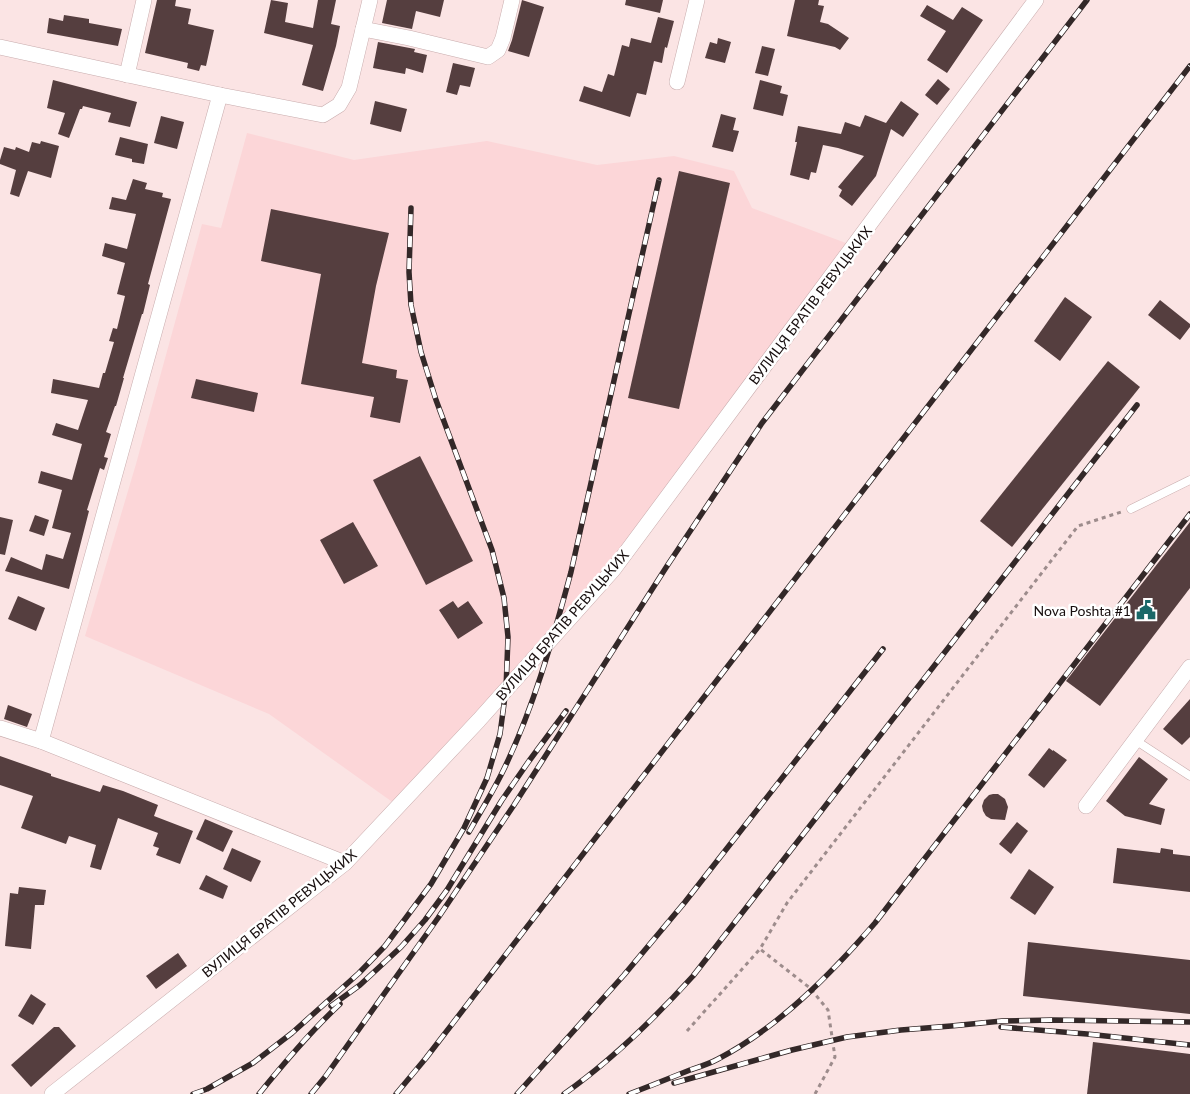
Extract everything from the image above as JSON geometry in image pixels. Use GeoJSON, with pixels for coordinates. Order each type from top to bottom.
{"type":"FeatureCollection","features":[{"type":"Feature","properties":{"kind":"street"},"geometry":{"type":"LineString","coordinates":[[126,74],[144,0]]}},
{"type":"Feature","properties":{"kind":"street"},"geometry":{"type":"LineString","coordinates":[[0,47],[220,95],[323,115],[339,106],[348,88],[370,0]]}},
{"type":"Feature","properties":{"kind":"street"},"geometry":{"type":"LineString","coordinates":[[363,29],[488,56],[498,50],[503,38],[512,0]]}},
{"type":"Feature","properties":{"kind":"street"},"geometry":{"type":"LineString","coordinates":[[677,82],[697,0]]}},
{"type":"Feature","properties":{"kind":"street","name":"ВУЛИЦЯ БРАТІВ РЕВУЦЬКИХ"},"geometry":{"type":"LineString","coordinates":[[52,1094],[345,862],[479,720],[613,570],[1036,0]]}},
{"type":"Feature","properties":{"kind":"street"},"geometry":{"type":"LineString","coordinates":[[41,741],[220,95]]}},
{"type":"Feature","properties":{"kind":"street"},"geometry":{"type":"LineString","coordinates":[[1086,806],[1190,667]]}},
{"type":"Feature","properties":{"kind":"street"},"geometry":{"type":"LineString","coordinates":[[0,728],[41,741],[345,862]]}},
{"type":"Feature","properties":{"kind":"lane"},"geometry":{"type":"LineString","coordinates":[[1131,509],[1190,480]]}},
{"type":"Feature","properties":{"kind":"lane"},"geometry":{"type":"LineString","coordinates":[[1136,740],[1190,776]]}},
{"type":"Feature","properties":{"kind":"path"},"geometry":{"type":"LineString","coordinates":[[686,1031],[760,949],[787,903],[1078,526],[1131,509]]}},
{"type":"Feature","properties":{"kind":"path"},"geometry":{"type":"LineString","coordinates":[[760,949],[810,988],[828,1010],[835,1057],[815,1094]]}},
{"type":"Feature","properties":{"kind":"shaded area"},"geometry":{"type":"Polygon","coordinates":[[[247,133],[354,160],[487,141],[597,165],[674,156],[734,171],[752,208],[854,246],[613,570],[398,806],[269,714],[85,636],[136,464],[202,224],[221,228],[247,133]]]}},
{"type":"Feature","properties":{"kind":"building"},"geometry":{"type":"Polygon","coordinates":[[[157,0],[176,0],[175,6],[191,9],[188,24],[214,30],[206,66],[201,65],[199,71],[187,68],[188,63],[145,53],[157,0]]]}},
{"type":"Feature","properties":{"kind":"building"},"geometry":{"type":"Polygon","coordinates":[[[271,0],[288,3],[285,22],[313,28],[318,0],[336,0],[331,24],[340,26],[323,91],[302,85],[313,45],[264,33],[271,0]]]}},
{"type":"Feature","properties":{"kind":"building"},"geometry":{"type":"Polygon","coordinates":[[[387,0],[444,0],[440,17],[416,11],[412,29],[382,23],[387,0]]]}},
{"type":"Feature","properties":{"kind":"building"},"geometry":{"type":"Polygon","coordinates":[[[522,0],[544,7],[529,57],[508,51],[522,0]]]}},
{"type":"Feature","properties":{"kind":"building"},"geometry":{"type":"Polygon","coordinates":[[[626,0],[663,0],[660,13],[625,5],[626,0]]]}},
{"type":"Feature","properties":{"kind":"building"},"geometry":{"type":"Polygon","coordinates":[[[795,0],[819,0],[818,5],[824,6],[820,22],[828,24],[849,38],[840,50],[835,47],[787,36],[795,0]]]}},
{"type":"Feature","properties":{"kind":"building"},"geometry":{"type":"Polygon","coordinates":[[[927,5],[953,20],[962,7],[983,20],[947,73],[927,60],[946,31],[920,16],[927,5]]]}},
{"type":"Feature","properties":{"kind":"building"},"geometry":{"type":"Polygon","coordinates":[[[64,15],[89,19],[89,23],[122,29],[118,46],[47,33],[49,18],[63,21],[64,15]]]}},
{"type":"Feature","properties":{"kind":"building"},"geometry":{"type":"Polygon","coordinates":[[[658,17],[674,21],[667,48],[665,47],[662,63],[654,61],[646,95],[637,93],[630,117],[579,101],[584,86],[602,92],[608,74],[614,76],[622,45],[629,47],[631,38],[651,43],[658,17]]]}},
{"type":"Feature","properties":{"kind":"building"},"geometry":{"type":"Polygon","coordinates":[[[718,38],[731,42],[725,63],[705,58],[710,42],[717,44],[718,38]]]}},
{"type":"Feature","properties":{"kind":"building"},"geometry":{"type":"Polygon","coordinates":[[[378,42],[415,49],[414,52],[427,55],[423,73],[406,68],[405,74],[373,68],[378,42]]]}},
{"type":"Feature","properties":{"kind":"building"},"geometry":{"type":"Polygon","coordinates":[[[762,46],[775,49],[768,76],[755,73],[762,46]]]}},
{"type":"Feature","properties":{"kind":"building"},"geometry":{"type":"Polygon","coordinates":[[[453,63],[475,68],[470,87],[460,85],[457,95],[446,92],[453,63]]]}},
{"type":"Feature","properties":{"kind":"building"},"geometry":{"type":"Polygon","coordinates":[[[938,79],[950,89],[937,105],[925,95],[938,79]]]}},
{"type":"Feature","properties":{"kind":"building"},"geometry":{"type":"Polygon","coordinates":[[[53,80],[137,102],[130,127],[108,122],[111,113],[83,106],[80,109],[69,138],[58,134],[65,113],[47,108],[53,80]]]}},
{"type":"Feature","properties":{"kind":"building"},"geometry":{"type":"Polygon","coordinates":[[[760,80],[782,86],[780,93],[788,95],[783,116],[753,109],[760,80]]]}},
{"type":"Feature","properties":{"kind":"building"},"geometry":{"type":"Polygon","coordinates":[[[375,101],[407,109],[401,132],[370,124],[375,101]]]}},
{"type":"Feature","properties":{"kind":"building"},"geometry":{"type":"Polygon","coordinates":[[[901,101],[919,114],[903,137],[891,129],[876,176],[852,206],[839,196],[842,190],[838,187],[864,156],[823,145],[816,173],[811,172],[809,180],[790,175],[797,142],[795,142],[798,126],[841,134],[845,122],[860,127],[865,115],[886,123],[901,101]]]}},
{"type":"Feature","properties":{"kind":"building"},"geometry":{"type":"Polygon","coordinates":[[[721,114],[736,118],[733,130],[739,131],[733,152],[712,147],[721,114]]]}},
{"type":"Feature","properties":{"kind":"building"},"geometry":{"type":"Polygon","coordinates":[[[161,116],[184,122],[177,149],[154,143],[161,116]]]}},
{"type":"Feature","properties":{"kind":"building"},"geometry":{"type":"Polygon","coordinates":[[[120,137],[148,144],[144,164],[132,162],[132,159],[115,155],[120,137]]]}},
{"type":"Feature","properties":{"kind":"building"},"geometry":{"type":"Polygon","coordinates":[[[41,141],[59,146],[51,178],[28,171],[19,197],[10,194],[16,170],[0,164],[4,147],[15,150],[16,147],[29,152],[32,142],[40,144],[41,141]]]}},
{"type":"Feature","properties":{"kind":"building"},"geometry":{"type":"Polygon","coordinates":[[[679,171],[730,183],[679,409],[628,398],[679,171]]]}},
{"type":"Feature","properties":{"kind":"building"},"geometry":{"type":"Polygon","coordinates":[[[133,179],[147,183],[145,189],[163,193],[162,197],[171,199],[148,284],[150,285],[143,314],[116,406],[106,432],[111,434],[104,457],[108,458],[104,470],[100,468],[87,510],[89,511],[69,589],[5,571],[11,557],[42,570],[46,554],[63,559],[71,533],[52,528],[62,490],[38,483],[41,471],[72,480],[82,444],[52,435],[56,423],[78,430],[88,400],[51,393],[53,379],[99,388],[103,373],[105,373],[114,342],[109,341],[113,328],[117,329],[125,296],[117,294],[125,263],[102,256],[105,243],[127,249],[136,214],[109,209],[112,197],[126,200],[133,179]]]}},
{"type":"Feature","properties":{"kind":"building"},"geometry":{"type":"Polygon","coordinates":[[[271,209],[389,233],[376,286],[362,363],[397,370],[396,378],[408,380],[400,423],[370,417],[374,397],[301,384],[321,274],[261,261],[271,209]]]}},
{"type":"Feature","properties":{"kind":"building"},"geometry":{"type":"Polygon","coordinates":[[[1065,297],[1092,317],[1060,361],[1034,341],[1065,297]]]}},
{"type":"Feature","properties":{"kind":"building"},"geometry":{"type":"Polygon","coordinates":[[[1160,300],[1190,324],[1190,327],[1180,340],[1148,315],[1160,300]]]}},
{"type":"Feature","properties":{"kind":"building"},"geometry":{"type":"Polygon","coordinates":[[[1108,361],[1140,387],[1012,547],[980,521],[1108,361]]]}},
{"type":"Feature","properties":{"kind":"building"},"geometry":{"type":"Polygon","coordinates":[[[196,379],[258,393],[254,412],[191,398],[196,379]]]}},
{"type":"Feature","properties":{"kind":"building"},"geometry":{"type":"Polygon","coordinates":[[[420,456],[473,561],[426,585],[373,480],[420,456]]]}},
{"type":"Feature","properties":{"kind":"building"},"geometry":{"type":"Polygon","coordinates":[[[35,515],[49,520],[44,536],[29,531],[35,515]]]}},
{"type":"Feature","properties":{"kind":"building"},"geometry":{"type":"Polygon","coordinates":[[[0,517],[13,520],[5,555],[0,554],[0,517]]]}},
{"type":"Feature","properties":{"kind":"building"},"geometry":{"type":"Polygon","coordinates":[[[353,522],[378,566],[344,584],[320,540],[353,522]]]}},
{"type":"Feature","properties":{"kind":"building"},"geometry":{"type":"Polygon","coordinates":[[[1190,522],[1190,588],[1100,706],[1066,681],[1190,522]]]}},
{"type":"Feature","properties":{"kind":"building"},"geometry":{"type":"Polygon","coordinates":[[[18,596],[45,608],[36,631],[8,619],[18,596]]]}},
{"type":"Feature","properties":{"kind":"building"},"geometry":{"type":"Polygon","coordinates":[[[453,601],[458,608],[468,601],[483,623],[458,639],[439,610],[453,601]]]}},
{"type":"Feature","properties":{"kind":"building"},"geometry":{"type":"Polygon","coordinates":[[[1190,699],[1190,737],[1182,745],[1163,729],[1190,699]]]}},
{"type":"Feature","properties":{"kind":"building"},"geometry":{"type":"Polygon","coordinates":[[[8,705],[32,714],[27,727],[4,719],[8,705]]]}},
{"type":"Feature","properties":{"kind":"building"},"geometry":{"type":"Polygon","coordinates":[[[1049,748],[1067,760],[1044,788],[1028,775],[1049,748]]]}},
{"type":"Feature","properties":{"kind":"building"},"geometry":{"type":"Polygon","coordinates":[[[0,756],[51,774],[51,776],[100,792],[103,785],[158,805],[154,816],[193,831],[180,864],[156,855],[159,848],[153,846],[158,833],[118,818],[101,870],[90,867],[96,845],[69,836],[66,844],[21,828],[33,796],[0,785],[0,756]]]}},
{"type":"Feature","properties":{"kind":"building"},"geometry":{"type":"Polygon","coordinates":[[[1139,757],[1168,779],[1149,804],[1165,809],[1161,825],[1125,816],[1106,801],[1139,757]]]}},
{"type":"Feature","properties":{"kind":"building"},"geometry":{"type":"Polygon","coordinates":[[[993,794],[998,794],[1005,799],[1008,807],[1005,820],[991,819],[983,811],[984,800],[993,794]]]}},
{"type":"Feature","properties":{"kind":"building"},"geometry":{"type":"Polygon","coordinates":[[[205,819],[233,831],[223,852],[196,839],[205,819]]]}},
{"type":"Feature","properties":{"kind":"building"},"geometry":{"type":"Polygon","coordinates":[[[1017,822],[1028,831],[1011,854],[999,844],[1017,822]]]}},
{"type":"Feature","properties":{"kind":"building"},"geometry":{"type":"Polygon","coordinates":[[[232,848],[261,861],[251,882],[223,869],[232,848]]]}},
{"type":"Feature","properties":{"kind":"building"},"geometry":{"type":"Polygon","coordinates":[[[1117,848],[1160,853],[1161,848],[1173,850],[1173,854],[1190,856],[1190,892],[1113,883],[1117,848]]]}},
{"type":"Feature","properties":{"kind":"building"},"geometry":{"type":"Polygon","coordinates":[[[1029,869],[1054,887],[1035,915],[1010,898],[1029,869]]]}},
{"type":"Feature","properties":{"kind":"building"},"geometry":{"type":"Polygon","coordinates":[[[206,875],[228,886],[223,899],[199,889],[206,875]]]}},
{"type":"Feature","properties":{"kind":"building"},"geometry":{"type":"Polygon","coordinates":[[[19,887],[46,890],[44,905],[35,905],[31,949],[5,946],[10,893],[18,894],[19,887]]]}},
{"type":"Feature","properties":{"kind":"building"},"geometry":{"type":"Polygon","coordinates":[[[1028,942],[1190,960],[1190,1014],[1023,996],[1028,942]]]}},
{"type":"Feature","properties":{"kind":"building"},"geometry":{"type":"Polygon","coordinates":[[[178,953],[187,966],[156,989],[146,976],[178,953]]]}},
{"type":"Feature","properties":{"kind":"building"},"geometry":{"type":"Polygon","coordinates":[[[31,994],[46,1004],[33,1025],[18,1016],[31,994]]]}},
{"type":"Feature","properties":{"kind":"building"},"geometry":{"type":"Polygon","coordinates":[[[54,1027],[59,1027],[76,1046],[31,1087],[11,1065],[54,1027]]]}},
{"type":"Feature","properties":{"kind":"building"},"geometry":{"type":"Polygon","coordinates":[[[1093,1042],[1190,1054],[1190,1094],[1087,1094],[1093,1042]]]}},
{"type":"Feature","properties":{"kind":"railway"},"geometry":{"type":"LineString","coordinates":[[311,1094],[438,918],[514,805],[667,566],[762,423],[1087,0]]}},
{"type":"Feature","properties":{"kind":"railway"},"geometry":{"type":"LineString","coordinates":[[396,1094],[426,1058],[1190,66]]}},
{"type":"Feature","properties":{"kind":"railway"},"geometry":{"type":"LineString","coordinates":[[469,832],[512,751],[532,701],[557,623],[571,572],[659,180]]}},
{"type":"Feature","properties":{"kind":"railway"},"geometry":{"type":"LineString","coordinates":[[193,1094],[207,1089],[253,1063],[292,1033],[359,973],[385,946],[431,884],[464,828],[487,778],[500,734],[506,689],[508,637],[504,598],[492,550],[436,400],[421,352],[411,305],[409,272],[411,208]]}},
{"type":"Feature","properties":{"kind":"railway"},"geometry":{"type":"LineString","coordinates":[[564,1094],[632,1038],[693,976],[1137,405]]}},
{"type":"Feature","properties":{"kind":"railway"},"geometry":{"type":"LineString","coordinates":[[629,1094],[718,1059],[762,1031],[822,980],[875,923],[1190,514]]}},
{"type":"Feature","properties":{"kind":"railway"},"geometry":{"type":"LineString","coordinates":[[517,1094],[624,975],[685,902],[883,649]]}},
{"type":"Feature","properties":{"kind":"railway"},"geometry":{"type":"LineString","coordinates":[[331,1006],[360,985],[401,947],[425,920],[447,890],[502,800],[566,711]]}},
{"type":"Feature","properties":{"kind":"railway"},"geometry":{"type":"LineString","coordinates":[[259,1094],[298,1048],[340,1004]]}},
{"type":"Feature","properties":{"kind":"railway"},"geometry":{"type":"LineString","coordinates":[[674,1083],[792,1050],[847,1037],[901,1030],[1002,1021],[1190,1022]]}},
{"type":"Feature","properties":{"kind":"railway"},"geometry":{"type":"LineString","coordinates":[[1001,1027],[1190,1045]]}},
{"type":"Feature","properties":{"kind":"place","name":"Nova Poshta #1"},"geometry":{"type":"Point","coordinates":[1146,610]}}]}
